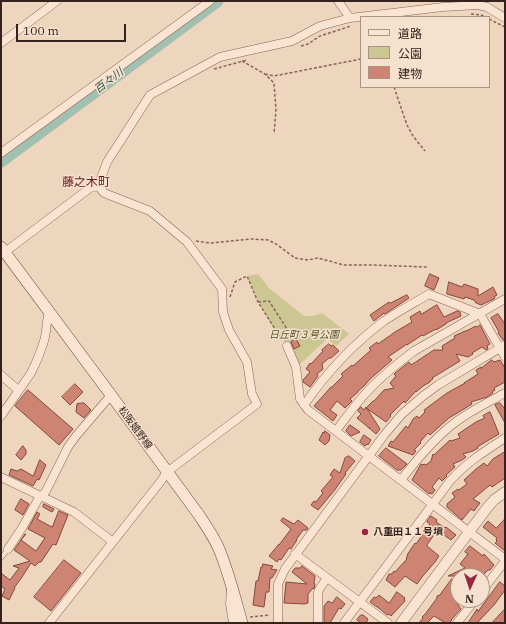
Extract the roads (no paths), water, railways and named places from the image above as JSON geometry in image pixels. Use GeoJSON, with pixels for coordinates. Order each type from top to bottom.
{"type":"FeatureCollection","features":[{"type":"Feature","properties":{"kind":"main road","name":"松阪嬉野線"},"geometry":{"type":"LineString","coordinates":[[3,250],[199,515],[219,550],[244,620]]}},
{"type":"Feature","properties":{"kind":"street"},"geometry":{"type":"LineString","coordinates":[[1,43],[57,1]]}},
{"type":"Feature","properties":{"kind":"street"},"geometry":{"type":"LineString","coordinates":[[1,153],[210,1]]}},
{"type":"Feature","properties":{"kind":"street"},"geometry":{"type":"LineString","coordinates":[[338,1],[352,22]]}},
{"type":"Feature","properties":{"kind":"street"},"geometry":{"type":"LineString","coordinates":[[388,16],[443,7],[486,4],[505,18]]}},
{"type":"Feature","properties":{"kind":"street"},"geometry":{"type":"LineString","coordinates":[[98,186],[107,162],[150,95],[220,57],[292,41],[320,26],[360,21]]}},
{"type":"Feature","properties":{"kind":"street"},"geometry":{"type":"LineString","coordinates":[[49,623],[167,472],[257,404],[252,394],[247,362],[229,330],[223,312],[222,289],[187,242],[150,211],[104,193],[98,186]]}},
{"type":"Feature","properties":{"kind":"street"},"geometry":{"type":"LineString","coordinates":[[3,250],[90,188],[98,186]]}},
{"type":"Feature","properties":{"kind":"street"},"geometry":{"type":"LineString","coordinates":[[304,405],[324,377],[357,343],[385,321],[429,294],[480,314],[502,347],[505,357]]}},
{"type":"Feature","properties":{"kind":"street"},"geometry":{"type":"LineString","coordinates":[[336,431],[364,395],[402,360],[414,351],[505,299]]}},
{"type":"Feature","properties":{"kind":"street"},"geometry":{"type":"LineString","coordinates":[[1,416],[31,373],[44,341],[49,312]]}},
{"type":"Feature","properties":{"kind":"street"},"geometry":{"type":"LineString","coordinates":[[287,346],[296,367],[300,399],[308,410],[469,531],[505,560],[490,580]]}},
{"type":"Feature","properties":{"kind":"street"},"geometry":{"type":"LineString","coordinates":[[278,619],[278,584],[285,569],[395,423],[419,399],[438,385],[502,347]]}},
{"type":"Feature","properties":{"kind":"street"},"geometry":{"type":"LineString","coordinates":[[1,375],[18,390]]}},
{"type":"Feature","properties":{"kind":"street"},"geometry":{"type":"LineString","coordinates":[[401,480],[443,432],[465,416],[505,393]]}},
{"type":"Feature","properties":{"kind":"street"},"geometry":{"type":"LineString","coordinates":[[8,549],[41,496],[46,491],[68,447],[111,395]]}},
{"type":"Feature","properties":{"kind":"street"},"geometry":{"type":"LineString","coordinates":[[344,623],[450,481],[484,451],[505,438]]}},
{"type":"Feature","properties":{"kind":"street"},"geometry":{"type":"LineString","coordinates":[[1,477],[74,512],[113,542]]}},
{"type":"Feature","properties":{"kind":"street"},"geometry":{"type":"LineString","coordinates":[[401,623],[487,508],[494,500],[505,492]]}},
{"type":"Feature","properties":{"kind":"street"},"geometry":{"type":"LineString","coordinates":[[295,554],[388,623]]}},
{"type":"Feature","properties":{"kind":"street"},"geometry":{"type":"LineString","coordinates":[[318,623],[318,592],[327,578]]}},
{"type":"Feature","properties":{"kind":"street"},"geometry":{"type":"LineString","coordinates":[[231,584],[230,604],[234,623]]}},
{"type":"Feature","properties":{"kind":"street"},"geometry":{"type":"LineString","coordinates":[[457,623],[469,608]]}},
{"type":"Feature","properties":{"kind":"lane"},"geometry":{"type":"LineString","coordinates":[[1,558],[8,549]]}},
{"type":"Feature","properties":{"kind":"waterway","name":"百々川"},"geometry":{"type":"LineString","coordinates":[[1,161],[217,1]]}},
{"type":"Feature","properties":{"kind":"place","name":"八重田１１号墳"},"geometry":{"type":"Point","coordinates":[365,532]}},
{"type":"Feature","properties":{"kind":"district","name":"藤之木町"},"geometry":{"type":"Point","coordinates":[86,183]}},
{"type":"Feature","properties":{"kind":"park label","name":"日丘町３号公園"},"geometry":{"type":"Point","coordinates":[304,335]}}]}
